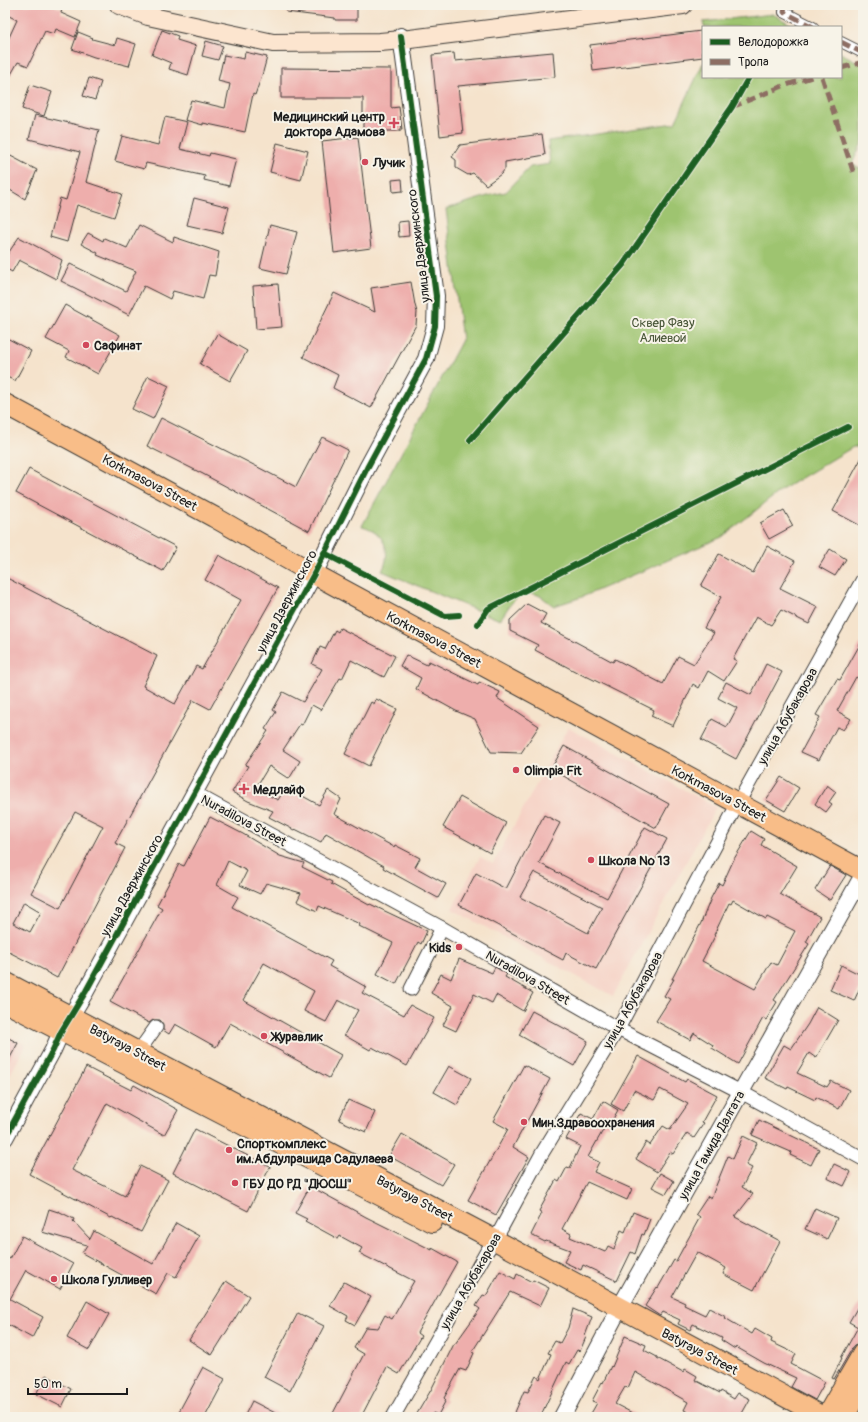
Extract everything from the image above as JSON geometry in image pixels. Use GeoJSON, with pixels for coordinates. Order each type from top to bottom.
{"type":"FeatureCollection","features":[{"type":"Feature","properties":{"kind":"main road"},"geometry":{"type":"LineString","coordinates":[[118,5],[148,16],[273,42],[380,42],[664,5]]}},
{"type":"Feature","properties":{"kind":"main road"},"geometry":{"type":"LineString","coordinates":[[135,5],[150,11],[210,26],[274,38],[402,38],[683,5]]}},
{"type":"Feature","properties":{"kind":"main road","name":"Korkmasova Street"},"geometry":{"type":"LineString","coordinates":[[5,404],[214,517],[314,574],[863,871]]}},
{"type":"Feature","properties":{"kind":"main road","name":"Batyraya Street"},"geometry":{"type":"LineString","coordinates":[[5,982],[65,1024]]}},
{"type":"Feature","properties":{"kind":"main road","name":"Batyraya Street"},"geometry":{"type":"LineString","coordinates":[[5,1002],[65,1024],[491,1245],[617,1314],[796,1417]]}},
{"type":"Feature","properties":{"kind":"main road","name":"Batyraya Street"},"geometry":{"type":"LineString","coordinates":[[617,1314],[824,1417]]}},
{"type":"Feature","properties":{"kind":"main road"},"geometry":{"type":"LineString","coordinates":[[824,1417],[863,1354]]}},
{"type":"Feature","properties":{"kind":"main road"},"geometry":{"type":"LineString","coordinates":[[844,1417],[863,1382]]}},
{"type":"Feature","properties":{"kind":"street"},"geometry":{"type":"LineString","coordinates":[[785,5],[784,12],[811,26]]}},
{"type":"Feature","properties":{"kind":"street","name":"улица Дзержинского"},"geometry":{"type":"LineString","coordinates":[[5,1138],[53,1050],[65,1024],[86,991],[314,574],[367,468],[426,358],[435,326],[436,296],[402,38]]}},
{"type":"Feature","properties":{"kind":"street"},"geometry":{"type":"LineString","coordinates":[[842,42],[863,53]]}},
{"type":"Feature","properties":{"kind":"street","name":"улица Абубакарова"},"geometry":{"type":"LineString","coordinates":[[392,1417],[541,1155],[618,1028],[863,579]]}},
{"type":"Feature","properties":{"kind":"street","name":"Nuradilova Street"},"geometry":{"type":"LineString","coordinates":[[194,793],[442,928],[618,1028],[863,1159]]}},
{"type":"Feature","properties":{"kind":"street","name":"улица Гамида Далгата"},"geometry":{"type":"LineString","coordinates":[[562,1417],[617,1314],[740,1092],[863,875]]}},
{"type":"Feature","properties":{"kind":"street"},"geometry":{"type":"LineString","coordinates":[[411,988],[442,928]]}},
{"type":"Feature","properties":{"kind":"street"},"geometry":{"type":"LineString","coordinates":[[134,1059],[156,1027]]}},
{"type":"Feature","properties":{"kind":"shaded area","name":"Школа № 13"},"geometry":{"type":"Polygon","coordinates":[[[568,727],[716,807],[613,996],[452,909],[480,857],[493,864],[568,727]]]}},
{"type":"Feature","properties":{"kind":"shaded area"},"geometry":{"type":"Polygon","coordinates":[[[5,1033],[26,1045],[5,1084],[5,1033]]]}},
{"type":"Feature","properties":{"kind":"green space"},"geometry":{"type":"Polygon","coordinates":[[[773,14],[793,26],[704,26],[703,22],[773,14]]]}},
{"type":"Feature","properties":{"kind":"green space","name":"Сквер Фазу Алиевой"},"geometry":{"type":"Polygon","coordinates":[[[842,54],[863,65],[863,141],[852,164],[863,171],[863,447],[853,447],[783,489],[722,537],[582,597],[554,606],[538,595],[531,593],[525,594],[520,596],[511,604],[500,620],[382,571],[386,556],[384,543],[376,532],[362,526],[462,340],[446,209],[491,195],[506,192],[530,167],[550,164],[548,141],[675,123],[702,65],[702,78],[842,78],[842,54]]]}},
{"type":"Feature","properties":{"kind":"building"},"geometry":{"type":"Polygon","coordinates":[[[5,5],[53,5],[62,9],[61,13],[81,22],[75,37],[56,29],[54,34],[45,31],[28,66],[18,62],[5,85],[5,46],[17,20],[5,14],[5,5]]]}},
{"type":"Feature","properties":{"kind":"building"},"geometry":{"type":"Polygon","coordinates":[[[287,5],[357,5],[357,20],[335,20],[335,18],[286,12],[287,5]]]}},
{"type":"Feature","properties":{"kind":"building"},"geometry":{"type":"Polygon","coordinates":[[[162,30],[178,36],[177,40],[196,46],[188,75],[169,69],[171,63],[152,55],[162,30]]]}},
{"type":"Feature","properties":{"kind":"building"},"geometry":{"type":"Polygon","coordinates":[[[701,31],[702,57],[593,71],[590,45],[701,31]]]}},
{"type":"Feature","properties":{"kind":"building"},"geometry":{"type":"Polygon","coordinates":[[[78,32],[93,38],[92,39],[115,45],[117,38],[136,44],[129,66],[94,57],[72,49],[78,32]]]}},
{"type":"Feature","properties":{"kind":"building"},"geometry":{"type":"Polygon","coordinates":[[[206,41],[223,46],[218,60],[202,56],[206,41]]]}},
{"type":"Feature","properties":{"kind":"building"},"geometry":{"type":"Polygon","coordinates":[[[245,52],[267,57],[255,95],[253,94],[245,132],[203,123],[203,125],[185,120],[191,100],[225,108],[230,84],[218,81],[224,55],[244,59],[245,52]]]}},
{"type":"Feature","properties":{"kind":"building"},"geometry":{"type":"Polygon","coordinates":[[[553,52],[555,77],[458,86],[463,133],[440,136],[432,55],[454,53],[455,61],[553,52]]]}},
{"type":"Feature","properties":{"kind":"building"},"geometry":{"type":"Polygon","coordinates":[[[281,68],[391,69],[391,108],[399,107],[402,129],[400,129],[400,131],[363,131],[363,98],[281,98],[281,68]]]}},
{"type":"Feature","properties":{"kind":"building"},"geometry":{"type":"Polygon","coordinates":[[[89,78],[101,82],[95,100],[83,96],[89,78]]]}},
{"type":"Feature","properties":{"kind":"building"},"geometry":{"type":"Polygon","coordinates":[[[30,85],[52,92],[44,116],[22,109],[30,85]]]}},
{"type":"Feature","properties":{"kind":"building"},"geometry":{"type":"Polygon","coordinates":[[[35,115],[99,130],[86,182],[122,194],[114,217],[77,205],[67,242],[50,237],[60,198],[66,200],[80,152],[29,139],[35,115]]]}},
{"type":"Feature","properties":{"kind":"building"},"geometry":{"type":"Polygon","coordinates":[[[165,117],[187,122],[180,149],[209,156],[210,153],[236,159],[229,186],[204,180],[205,176],[146,163],[144,169],[115,161],[122,136],[158,145],[165,117]]]}},
{"type":"Feature","properties":{"kind":"building"},"geometry":{"type":"Polygon","coordinates":[[[542,134],[545,155],[505,162],[505,169],[501,174],[486,185],[473,173],[468,175],[456,168],[456,160],[452,157],[460,145],[542,134]]]}},
{"type":"Feature","properties":{"kind":"building"},"geometry":{"type":"Polygon","coordinates":[[[358,137],[371,248],[334,253],[322,141],[358,137]]]}},
{"type":"Feature","properties":{"kind":"building"},"geometry":{"type":"Polygon","coordinates":[[[277,143],[308,151],[301,180],[270,172],[277,143]]]}},
{"type":"Feature","properties":{"kind":"building"},"geometry":{"type":"Polygon","coordinates":[[[5,153],[37,170],[25,199],[5,187],[5,153]]]}},
{"type":"Feature","properties":{"kind":"building"},"geometry":{"type":"Polygon","coordinates":[[[402,179],[403,191],[393,192],[392,180],[402,179]]]}},
{"type":"Feature","properties":{"kind":"building"},"geometry":{"type":"Polygon","coordinates":[[[194,198],[229,207],[222,233],[187,225],[194,198]]]}},
{"type":"Feature","properties":{"kind":"building"},"geometry":{"type":"Polygon","coordinates":[[[408,221],[409,236],[399,237],[398,222],[408,221]]]}},
{"type":"Feature","properties":{"kind":"building"},"geometry":{"type":"Polygon","coordinates":[[[139,225],[173,242],[174,237],[219,252],[215,276],[209,275],[203,299],[173,291],[170,299],[144,286],[129,315],[61,281],[70,264],[126,291],[136,271],[97,255],[98,253],[81,244],[88,233],[103,241],[104,238],[127,248],[139,225]]]}},
{"type":"Feature","properties":{"kind":"building"},"geometry":{"type":"Polygon","coordinates":[[[270,225],[297,232],[286,274],[260,268],[270,225]]]}},
{"type":"Feature","properties":{"kind":"building"},"geometry":{"type":"Polygon","coordinates":[[[19,237],[62,260],[56,279],[19,260],[12,272],[5,268],[5,258],[19,237]]]}},
{"type":"Feature","properties":{"kind":"building"},"geometry":{"type":"Polygon","coordinates":[[[411,282],[417,312],[416,325],[371,408],[333,388],[338,375],[303,357],[334,293],[375,312],[371,288],[411,282]]]}},
{"type":"Feature","properties":{"kind":"building"},"geometry":{"type":"Polygon","coordinates":[[[278,284],[282,327],[256,329],[253,286],[278,284]]]}},
{"type":"Feature","properties":{"kind":"building","name":"Сафинат"},"geometry":{"type":"Polygon","coordinates":[[[65,305],[120,335],[98,374],[66,357],[69,351],[46,339],[65,305]]]}},
{"type":"Feature","properties":{"kind":"building"},"geometry":{"type":"Polygon","coordinates":[[[217,334],[247,351],[230,381],[200,364],[217,334]]]}},
{"type":"Feature","properties":{"kind":"building"},"geometry":{"type":"Polygon","coordinates":[[[5,337],[31,351],[15,381],[5,376],[5,337]]]}},
{"type":"Feature","properties":{"kind":"building"},"geometry":{"type":"Polygon","coordinates":[[[148,376],[169,386],[153,419],[132,409],[148,376]]]}},
{"type":"Feature","properties":{"kind":"building"},"geometry":{"type":"Polygon","coordinates":[[[161,418],[296,487],[322,437],[348,450],[309,531],[203,474],[147,446],[161,418]]]}},
{"type":"Feature","properties":{"kind":"building"},"geometry":{"type":"Polygon","coordinates":[[[863,455],[863,527],[833,511],[863,455]]]}},
{"type":"Feature","properties":{"kind":"building"},"geometry":{"type":"Polygon","coordinates":[[[29,469],[176,547],[163,571],[16,493],[29,469]]]}},
{"type":"Feature","properties":{"kind":"building"},"geometry":{"type":"Polygon","coordinates":[[[784,510],[793,526],[769,539],[760,523],[784,510]]]}},
{"type":"Feature","properties":{"kind":"building"},"geometry":{"type":"Polygon","coordinates":[[[767,546],[795,561],[780,588],[818,607],[809,624],[781,610],[771,625],[756,617],[733,659],[737,661],[724,681],[708,671],[699,688],[693,684],[673,726],[651,716],[654,710],[535,650],[538,645],[510,631],[510,620],[527,604],[546,614],[541,623],[613,662],[615,659],[663,684],[678,656],[694,664],[714,633],[704,628],[721,597],[701,586],[719,554],[753,573],[767,546]]]}},
{"type":"Feature","properties":{"kind":"building"},"geometry":{"type":"Polygon","coordinates":[[[830,549],[846,559],[835,576],[819,567],[830,549]]]}},
{"type":"Feature","properties":{"kind":"building"},"geometry":{"type":"Polygon","coordinates":[[[219,555],[278,588],[210,709],[193,700],[115,843],[125,848],[57,978],[5,950],[5,577],[157,656],[143,686],[175,704],[196,666],[202,669],[241,600],[205,580],[219,555]],[[75,812],[31,893],[60,908],[103,826],[75,812]],[[24,902],[13,923],[30,932],[41,912],[24,902]]]}},
{"type":"Feature","properties":{"kind":"building"},"geometry":{"type":"Polygon","coordinates":[[[340,628],[395,656],[384,677],[351,660],[342,679],[340,678],[321,710],[312,705],[302,725],[300,724],[283,750],[300,761],[289,779],[269,766],[255,789],[278,800],[286,787],[319,805],[328,790],[341,799],[334,814],[394,847],[395,845],[420,858],[415,867],[446,884],[438,898],[383,868],[384,866],[326,833],[321,842],[269,817],[273,811],[248,801],[232,792],[248,766],[245,765],[268,731],[265,729],[276,712],[273,710],[283,692],[303,702],[322,669],[312,664],[320,647],[325,649],[335,630],[338,632],[340,628]]]}},
{"type":"Feature","properties":{"kind":"building"},"geometry":{"type":"Polygon","coordinates":[[[863,639],[863,681],[856,677],[837,711],[851,719],[843,730],[837,727],[819,760],[801,752],[820,717],[816,715],[837,679],[840,680],[863,639]]]}},
{"type":"Feature","properties":{"kind":"building"},"geometry":{"type":"Polygon","coordinates":[[[406,655],[427,665],[429,661],[478,685],[479,682],[500,692],[497,698],[539,726],[521,753],[491,752],[475,719],[456,711],[416,689],[421,678],[400,666],[406,655]]]}},
{"type":"Feature","properties":{"kind":"building"},"geometry":{"type":"Polygon","coordinates":[[[766,664],[782,672],[736,759],[701,740],[712,719],[727,727],[737,708],[718,698],[726,682],[751,695],[766,664]]]}},
{"type":"Feature","properties":{"kind":"building"},"geometry":{"type":"Polygon","coordinates":[[[376,699],[397,709],[369,766],[345,754],[371,702],[374,704],[376,699]]]}},
{"type":"Feature","properties":{"kind":"building"},"geometry":{"type":"Polygon","coordinates":[[[564,746],[669,804],[656,828],[551,769],[564,746]]]}},
{"type":"Feature","properties":{"kind":"building"},"geometry":{"type":"Polygon","coordinates":[[[781,777],[799,788],[785,811],[766,800],[781,777]]]}},
{"type":"Feature","properties":{"kind":"building"},"geometry":{"type":"Polygon","coordinates":[[[827,785],[836,792],[829,802],[832,804],[826,812],[815,804],[827,785]]]}},
{"type":"Feature","properties":{"kind":"building"},"geometry":{"type":"Polygon","coordinates":[[[460,797],[506,823],[490,853],[443,827],[460,797]]]}},
{"type":"Feature","properties":{"kind":"building"},"geometry":{"type":"Polygon","coordinates":[[[544,815],[560,823],[539,863],[607,898],[645,827],[667,839],[596,969],[566,953],[563,960],[459,905],[476,873],[506,889],[544,815]],[[534,872],[520,897],[588,933],[602,907],[534,872]]]}},
{"type":"Feature","properties":{"kind":"building"},"geometry":{"type":"Polygon","coordinates":[[[210,817],[243,834],[280,856],[304,863],[302,867],[332,882],[331,884],[369,905],[370,904],[427,931],[421,944],[418,942],[396,984],[377,974],[393,943],[359,926],[360,924],[319,906],[317,911],[297,901],[301,893],[266,883],[260,894],[240,885],[247,871],[228,861],[217,885],[238,897],[232,907],[332,961],[329,966],[366,987],[362,993],[404,1015],[410,1005],[434,1018],[407,1066],[372,1047],[370,1050],[344,1035],[358,1010],[338,1000],[326,1022],[304,1011],[314,991],[264,963],[243,1000],[341,1055],[329,1078],[230,1023],[216,1047],[175,1024],[169,1034],[163,1030],[163,1024],[160,1020],[153,1020],[149,1023],[110,1002],[162,908],[157,905],[179,864],[184,866],[210,817]]]}},
{"type":"Feature","properties":{"kind":"building"},"geometry":{"type":"Polygon","coordinates":[[[751,831],[764,839],[761,845],[797,866],[780,894],[820,917],[806,942],[809,944],[774,1000],[777,1002],[766,1020],[763,1018],[738,1064],[712,1048],[713,1045],[694,1033],[690,1040],[656,1021],[670,999],[664,996],[674,979],[672,979],[701,923],[711,898],[719,883],[722,885],[734,859],[751,831]],[[733,900],[731,904],[729,903],[714,935],[715,936],[702,961],[755,989],[771,962],[777,965],[795,931],[767,917],[766,919],[733,900]]]}},
{"type":"Feature","properties":{"kind":"building"},"geometry":{"type":"Polygon","coordinates":[[[830,866],[846,875],[830,900],[815,890],[830,866]]]}},
{"type":"Feature","properties":{"kind":"building"},"geometry":{"type":"Polygon","coordinates":[[[459,959],[492,973],[495,967],[507,974],[505,977],[533,993],[523,1011],[496,995],[492,1003],[474,994],[456,1031],[443,1025],[453,1006],[431,993],[441,974],[451,979],[459,959]]]}},
{"type":"Feature","properties":{"kind":"building"},"geometry":{"type":"Polygon","coordinates":[[[841,965],[863,976],[863,981],[854,1001],[830,990],[841,965]]]}},
{"type":"Feature","properties":{"kind":"building"},"geometry":{"type":"Polygon","coordinates":[[[817,1007],[838,1020],[816,1058],[809,1053],[797,1073],[827,1087],[831,1081],[849,1090],[839,1109],[816,1097],[815,1100],[788,1087],[787,1089],[765,1078],[784,1045],[791,1049],[808,1024],[817,1007]]]}},
{"type":"Feature","properties":{"kind":"building"},"geometry":{"type":"Polygon","coordinates":[[[532,1011],[588,1041],[574,1066],[519,1035],[532,1011]]]}},
{"type":"Feature","properties":{"kind":"building"},"geometry":{"type":"Polygon","coordinates":[[[5,1036],[18,1043],[5,1067],[5,1036]]]}},
{"type":"Feature","properties":{"kind":"building"},"geometry":{"type":"Polygon","coordinates":[[[638,1056],[685,1082],[687,1079],[717,1095],[702,1122],[704,1123],[694,1138],[687,1133],[673,1154],[670,1152],[657,1172],[636,1159],[646,1142],[650,1145],[663,1126],[670,1130],[688,1104],[660,1089],[654,1100],[634,1090],[623,1111],[611,1104],[638,1056]]]}},
{"type":"Feature","properties":{"kind":"building"},"geometry":{"type":"Polygon","coordinates":[[[524,1065],[550,1079],[513,1147],[529,1157],[496,1215],[468,1200],[508,1129],[493,1121],[524,1065]]]}},
{"type":"Feature","properties":{"kind":"building"},"geometry":{"type":"Polygon","coordinates":[[[449,1066],[471,1078],[457,1105],[434,1092],[449,1066]]]}},
{"type":"Feature","properties":{"kind":"building"},"geometry":{"type":"Polygon","coordinates":[[[86,1067],[131,1090],[134,1085],[178,1110],[164,1135],[107,1103],[72,1170],[125,1196],[140,1166],[168,1180],[141,1232],[112,1217],[111,1218],[29,1174],[86,1067]]]}},
{"type":"Feature","properties":{"kind":"building"},"geometry":{"type":"Polygon","coordinates":[[[348,1100],[375,1112],[366,1132],[339,1120],[348,1100]]]}},
{"type":"Feature","properties":{"kind":"building"},"geometry":{"type":"Polygon","coordinates":[[[603,1101],[618,1110],[609,1126],[606,1125],[588,1157],[599,1162],[594,1172],[632,1189],[627,1200],[587,1182],[562,1229],[571,1234],[570,1237],[605,1252],[608,1246],[614,1249],[621,1230],[625,1232],[633,1212],[650,1219],[644,1235],[642,1234],[635,1254],[631,1252],[617,1281],[583,1265],[581,1270],[564,1262],[570,1250],[546,1241],[545,1242],[531,1235],[542,1213],[539,1211],[556,1180],[559,1182],[567,1167],[570,1168],[580,1146],[566,1139],[581,1113],[593,1119],[603,1101]]]}},
{"type":"Feature","properties":{"kind":"building"},"geometry":{"type":"Polygon","coordinates":[[[759,1120],[819,1149],[811,1165],[790,1155],[791,1152],[752,1135],[759,1120]]]}},
{"type":"Feature","properties":{"kind":"building"},"geometry":{"type":"Polygon","coordinates":[[[195,1129],[270,1167],[248,1211],[173,1173],[195,1129]]]}},
{"type":"Feature","properties":{"kind":"building"},"geometry":{"type":"Polygon","coordinates":[[[402,1134],[454,1164],[441,1185],[389,1156],[402,1134]]]}},
{"type":"Feature","properties":{"kind":"building"},"geometry":{"type":"Polygon","coordinates":[[[743,1136],[757,1143],[746,1165],[752,1168],[742,1187],[753,1194],[735,1217],[780,1241],[754,1290],[723,1274],[726,1268],[697,1252],[672,1297],[685,1303],[684,1305],[705,1315],[709,1308],[752,1334],[755,1329],[772,1339],[771,1342],[796,1354],[791,1364],[825,1382],[815,1400],[791,1387],[796,1378],[764,1363],[736,1347],[735,1349],[721,1340],[722,1338],[693,1324],[690,1330],[678,1324],[680,1320],[663,1312],[660,1316],[645,1306],[657,1287],[658,1288],[674,1260],[676,1261],[700,1217],[696,1214],[708,1196],[711,1198],[728,1156],[733,1159],[743,1136]]]}},
{"type":"Feature","properties":{"kind":"building"},"geometry":{"type":"Polygon","coordinates":[[[834,1164],[851,1172],[844,1186],[827,1178],[834,1164]]]}},
{"type":"Feature","properties":{"kind":"building"},"geometry":{"type":"Polygon","coordinates":[[[660,1173],[674,1181],[666,1194],[652,1187],[660,1173]]]}},
{"type":"Feature","properties":{"kind":"building"},"geometry":{"type":"Polygon","coordinates":[[[310,1186],[366,1217],[432,1250],[432,1248],[457,1262],[417,1333],[421,1336],[399,1374],[387,1367],[361,1417],[331,1417],[364,1354],[354,1348],[366,1327],[378,1328],[385,1315],[392,1319],[414,1281],[359,1253],[362,1248],[340,1236],[338,1239],[305,1221],[307,1219],[295,1213],[310,1186]]]}},
{"type":"Feature","properties":{"kind":"building"},"geometry":{"type":"Polygon","coordinates":[[[815,1208],[837,1218],[827,1239],[805,1229],[815,1208]]]}},
{"type":"Feature","properties":{"kind":"building"},"geometry":{"type":"Polygon","coordinates":[[[49,1209],[58,1211],[74,1219],[73,1221],[90,1239],[94,1231],[153,1264],[176,1223],[199,1236],[176,1277],[168,1273],[156,1294],[82,1253],[87,1245],[42,1232],[49,1209]]]}},
{"type":"Feature","properties":{"kind":"building","name":"Школа Гулливер"},"geometry":{"type":"Polygon","coordinates":[[[22,1236],[73,1264],[60,1289],[26,1270],[10,1299],[43,1317],[32,1338],[5,1323],[5,1256],[10,1259],[22,1236]]]}},
{"type":"Feature","properties":{"kind":"building"},"geometry":{"type":"Polygon","coordinates":[[[500,1271],[515,1279],[517,1274],[532,1282],[533,1280],[549,1288],[540,1306],[510,1292],[472,1352],[474,1353],[466,1371],[460,1369],[444,1398],[446,1400],[438,1415],[433,1413],[431,1417],[415,1417],[431,1390],[454,1344],[480,1309],[476,1306],[483,1295],[486,1296],[500,1271]]]}},
{"type":"Feature","properties":{"kind":"building"},"geometry":{"type":"Polygon","coordinates":[[[226,1281],[249,1296],[212,1355],[189,1340],[226,1281]]]}},
{"type":"Feature","properties":{"kind":"building"},"geometry":{"type":"Polygon","coordinates":[[[344,1282],[371,1297],[355,1325],[346,1320],[348,1316],[330,1306],[344,1282]]]}},
{"type":"Feature","properties":{"kind":"building"},"geometry":{"type":"Polygon","coordinates":[[[863,1298],[863,1342],[858,1343],[853,1347],[834,1379],[832,1378],[841,1358],[858,1327],[849,1322],[863,1298]]]}},
{"type":"Feature","properties":{"kind":"building"},"geometry":{"type":"Polygon","coordinates":[[[87,1301],[109,1314],[89,1350],[67,1338],[87,1301]]]}},
{"type":"Feature","properties":{"kind":"building"},"geometry":{"type":"Polygon","coordinates":[[[573,1309],[592,1317],[580,1351],[577,1350],[569,1364],[566,1362],[541,1415],[538,1413],[536,1417],[513,1417],[524,1391],[528,1392],[536,1376],[540,1379],[551,1354],[548,1353],[555,1341],[560,1343],[568,1328],[573,1309]]]}},
{"type":"Feature","properties":{"kind":"building"},"geometry":{"type":"Polygon","coordinates":[[[298,1313],[324,1326],[290,1391],[264,1377],[298,1313]]]}},
{"type":"Feature","properties":{"kind":"building"},"geometry":{"type":"Polygon","coordinates":[[[625,1336],[646,1345],[644,1350],[683,1372],[685,1369],[697,1376],[695,1380],[720,1393],[721,1391],[734,1399],[738,1393],[750,1399],[740,1417],[697,1417],[684,1410],[688,1402],[635,1372],[628,1388],[625,1387],[615,1404],[640,1417],[589,1417],[597,1403],[592,1401],[611,1366],[612,1367],[625,1336]]]}},
{"type":"Feature","properties":{"kind":"building"},"geometry":{"type":"Polygon","coordinates":[[[203,1367],[225,1379],[205,1417],[176,1417],[203,1367]]]}},
{"type":"Feature","properties":{"kind":"building"},"geometry":{"type":"Polygon","coordinates":[[[46,1375],[71,1389],[62,1407],[36,1394],[46,1375]]]}},
{"type":"Feature","properties":{"kind":"building"},"geometry":{"type":"Polygon","coordinates":[[[252,1401],[283,1417],[244,1417],[252,1401]]]}},
{"type":"Feature","properties":{"kind":"marked path"},"geometry":{"type":"LineString","coordinates":[[785,5],[784,12],[811,26]]}},
{"type":"Feature","properties":{"kind":"marked path"},"geometry":{"type":"LineString","coordinates":[[842,42],[863,53]]}},
{"type":"Feature","properties":{"kind":"marked path"},"geometry":{"type":"LineString","coordinates":[[842,68],[863,62]]}},
{"type":"Feature","properties":{"kind":"marked path"},"geometry":{"type":"LineString","coordinates":[[732,107],[783,86],[809,78]]}},
{"type":"Feature","properties":{"kind":"marked path"},"geometry":{"type":"LineString","coordinates":[[822,78],[854,174]]}},
{"type":"Feature","properties":{"kind":"cycle path"},"geometry":{"type":"LineString","coordinates":[[5,1138],[53,1050],[61,1032],[86,991],[314,574],[367,468],[426,359],[435,326],[436,296],[401,36]]}},
{"type":"Feature","properties":{"kind":"cycle path"},"geometry":{"type":"LineString","coordinates":[[470,440],[623,265],[732,107],[748,78]]}},
{"type":"Feature","properties":{"kind":"cycle path"},"geometry":{"type":"LineString","coordinates":[[478,624],[488,609],[848,427]]}},
{"type":"Feature","properties":{"kind":"cycle path"},"geometry":{"type":"LineString","coordinates":[[324,553],[445,616],[459,615]]}},
{"type":"Feature","properties":{"kind":"place","name":"Медицинский центр доктора Адамова"},"geometry":{"type":"Point","coordinates":[394,123]}},
{"type":"Feature","properties":{"kind":"place","name":"Лучик"},"geometry":{"type":"Point","coordinates":[365,162]}},
{"type":"Feature","properties":{"kind":"place","name":"Сафинат"},"geometry":{"type":"Point","coordinates":[86,345]}},
{"type":"Feature","properties":{"kind":"place","name":"Olimpia Fit"},"geometry":{"type":"Point","coordinates":[516,770]}},
{"type":"Feature","properties":{"kind":"place","name":"Медлайф"},"geometry":{"type":"Point","coordinates":[244,789]}},
{"type":"Feature","properties":{"kind":"place","name":"Школа № 13"},"geometry":{"type":"Point","coordinates":[591,860]}},
{"type":"Feature","properties":{"kind":"place","name":"Kids"},"geometry":{"type":"Point","coordinates":[459,947]}},
{"type":"Feature","properties":{"kind":"place","name":"Журавлик"},"geometry":{"type":"Point","coordinates":[264,1036]}},
{"type":"Feature","properties":{"kind":"place","name":"Мин.Здравоохранения"},"geometry":{"type":"Point","coordinates":[524,1122]}},
{"type":"Feature","properties":{"kind":"place","name":"Спорткомплекс им.Абдулрашида Садулаева"},"geometry":{"type":"Point","coordinates":[229,1150]}},
{"type":"Feature","properties":{"kind":"place","name":"ГБУ ДО РД \"ДЮСШ\""},"geometry":{"type":"Point","coordinates":[235,1183]}},
{"type":"Feature","properties":{"kind":"place","name":"Школа Гулливер"},"geometry":{"type":"Point","coordinates":[54,1279]}}]}
